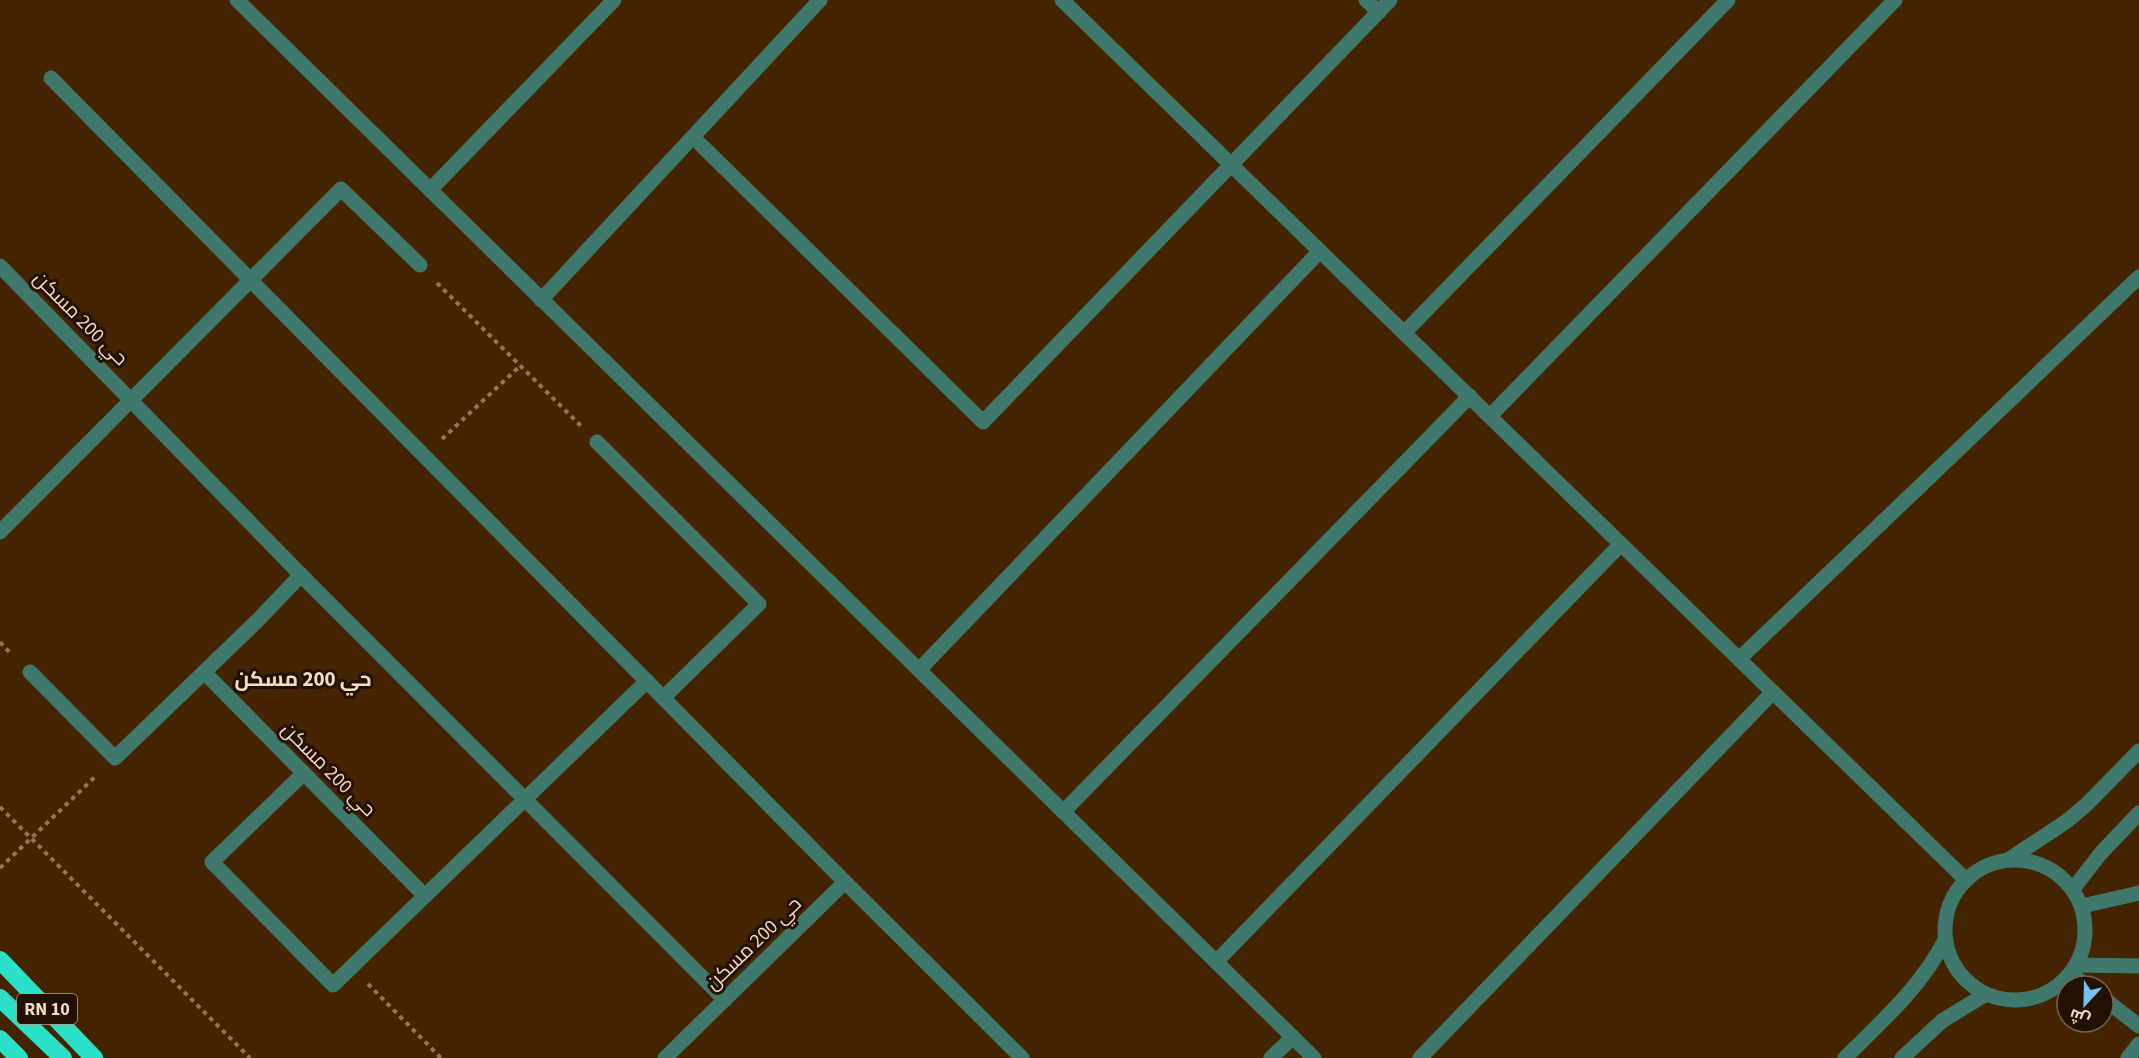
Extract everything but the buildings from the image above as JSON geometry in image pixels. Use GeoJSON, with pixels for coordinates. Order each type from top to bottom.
{"type":"FeatureCollection","features":[{"type":"Feature","properties":{"kind":"highway","name":"RN 10"},"geometry":{"type":"LineString","coordinates":[[0,960],[94,1058]]}},
{"type":"Feature","properties":{"kind":"highway","name":"RN 10"},"geometry":{"type":"LineString","coordinates":[[0,998],[63,1058]]}},
{"type":"Feature","properties":{"kind":"highway","name":"RN 10"},"geometry":{"type":"LineString","coordinates":[[0,1039],[19,1058]]}},
{"type":"Feature","properties":{"kind":"street"},"geometry":{"type":"LineString","coordinates":[[237,0],[1314,1058]]}},
{"type":"Feature","properties":{"kind":"street"},"geometry":{"type":"LineString","coordinates":[[430,190],[614,0]]}},
{"type":"Feature","properties":{"kind":"street"},"geometry":{"type":"LineString","coordinates":[[541,300],[820,0]]}},
{"type":"Feature","properties":{"kind":"street"},"geometry":{"type":"LineString","coordinates":[[1062,0],[1965,879]]}},
{"type":"Feature","properties":{"kind":"street"},"geometry":{"type":"LineString","coordinates":[[1366,0],[1379,12]]}},
{"type":"Feature","properties":{"kind":"street"},"geometry":{"type":"LineString","coordinates":[[693,137],[982,422],[1390,0]]}},
{"type":"Feature","properties":{"kind":"street"},"geometry":{"type":"LineString","coordinates":[[1404,333],[1728,0]]}},
{"type":"Feature","properties":{"kind":"street"},"geometry":{"type":"LineString","coordinates":[[1490,416],[1894,0]]}},
{"type":"Feature","properties":{"kind":"street"},"geometry":{"type":"LineString","coordinates":[[51,78],[845,882],[1022,1058]]}},
{"type":"Feature","properties":{"kind":"street"},"geometry":{"type":"LineString","coordinates":[[0,532],[341,189],[420,265]]}},
{"type":"Feature","properties":{"kind":"street"},"geometry":{"type":"LineString","coordinates":[[919,670],[1320,251]]}},
{"type":"Feature","properties":{"kind":"street","name":"حي 200 مسكن"},"geometry":{"type":"LineString","coordinates":[[0,266],[301,575],[725,1000]]}},
{"type":"Feature","properties":{"kind":"street"},"geometry":{"type":"LineString","coordinates":[[1738,659],[2139,278]]}},
{"type":"Feature","properties":{"kind":"street"},"geometry":{"type":"LineString","coordinates":[[1063,812],[1470,396]]}},
{"type":"Feature","properties":{"kind":"street"},"geometry":{"type":"LineString","coordinates":[[597,442],[759,604],[663,698]]}},
{"type":"Feature","properties":{"kind":"street"},"geometry":{"type":"LineString","coordinates":[[1216,962],[1621,544]]}},
{"type":"Feature","properties":{"kind":"street"},"geometry":{"type":"LineString","coordinates":[[30,672],[115,758],[301,575]]}},
{"type":"Feature","properties":{"kind":"street","name":"حي 200 مسكن"},"geometry":{"type":"LineString","coordinates":[[204,672],[425,897]]}},
{"type":"Feature","properties":{"kind":"street"},"geometry":{"type":"LineString","coordinates":[[304,773],[212,862],[333,985],[647,681]]}},
{"type":"Feature","properties":{"kind":"street"},"geometry":{"type":"LineString","coordinates":[[1420,1058],[1773,692]]}},
{"type":"Feature","properties":{"kind":"street"},"geometry":{"type":"LineString","coordinates":[[2008,860],[2067,821],[2139,751]]}},
{"type":"Feature","properties":{"kind":"street"},"geometry":{"type":"LineString","coordinates":[[2073,889],[2101,853],[2139,813]]}},
{"type":"Feature","properties":{"kind":"street"},"geometry":{"type":"LineString","coordinates":[[2008,860],[2027,860],[2045,866],[2061,876],[2073,889],[2082,906],[2086,936],[2074,969],[2058,987],[2041,996],[2023,1000],[2004,1000],[1986,994],[1966,981],[1952,963],[1945,940],[1945,918],[1952,897],[1965,879],[1985,866],[2008,860]]}},
{"type":"Feature","properties":{"kind":"street","name":"حي 200 مسكن"},"geometry":{"type":"LineString","coordinates":[[665,1058],[845,882]]}},
{"type":"Feature","properties":{"kind":"street"},"geometry":{"type":"LineString","coordinates":[[2082,906],[2139,893]]}},
{"type":"Feature","properties":{"kind":"street"},"geometry":{"type":"LineString","coordinates":[[1845,1058],[1914,989],[1935,960],[1945,940]]}},
{"type":"Feature","properties":{"kind":"street"},"geometry":{"type":"LineString","coordinates":[[2074,969],[2139,966]]}},
{"type":"Feature","properties":{"kind":"street"},"geometry":{"type":"LineString","coordinates":[[2074,969],[2078,974]]}},
{"type":"Feature","properties":{"kind":"street"},"geometry":{"type":"LineString","coordinates":[[1902,1058],[1942,1021],[1986,994]]}},
{"type":"Feature","properties":{"kind":"street"},"geometry":{"type":"LineString","coordinates":[[2115,1007],[2139,1026]]}},
{"type":"Feature","properties":{"kind":"street"},"geometry":{"type":"LineString","coordinates":[[1271,1058],[1293,1037]]}},
{"type":"Feature","properties":{"kind":"street"},"geometry":{"type":"LineString","coordinates":[[2128,1058],[2139,1044]]}},
{"type":"Feature","properties":{"kind":"path"},"geometry":{"type":"LineString","coordinates":[[420,265],[597,442]]}},
{"type":"Feature","properties":{"kind":"path"},"geometry":{"type":"LineString","coordinates":[[424,456],[520,366]]}},
{"type":"Feature","properties":{"kind":"path"},"geometry":{"type":"LineString","coordinates":[[0,868],[115,758]]}},
{"type":"Feature","properties":{"kind":"path"},"geometry":{"type":"LineString","coordinates":[[0,807],[250,1058]]}},
{"type":"Feature","properties":{"kind":"path"},"geometry":{"type":"LineString","coordinates":[[352,967],[441,1058]]}},
{"type":"Feature","properties":{"kind":"district","name":"حي 200 مسكن"},"geometry":{"type":"Point","coordinates":[303,679]}}]}
